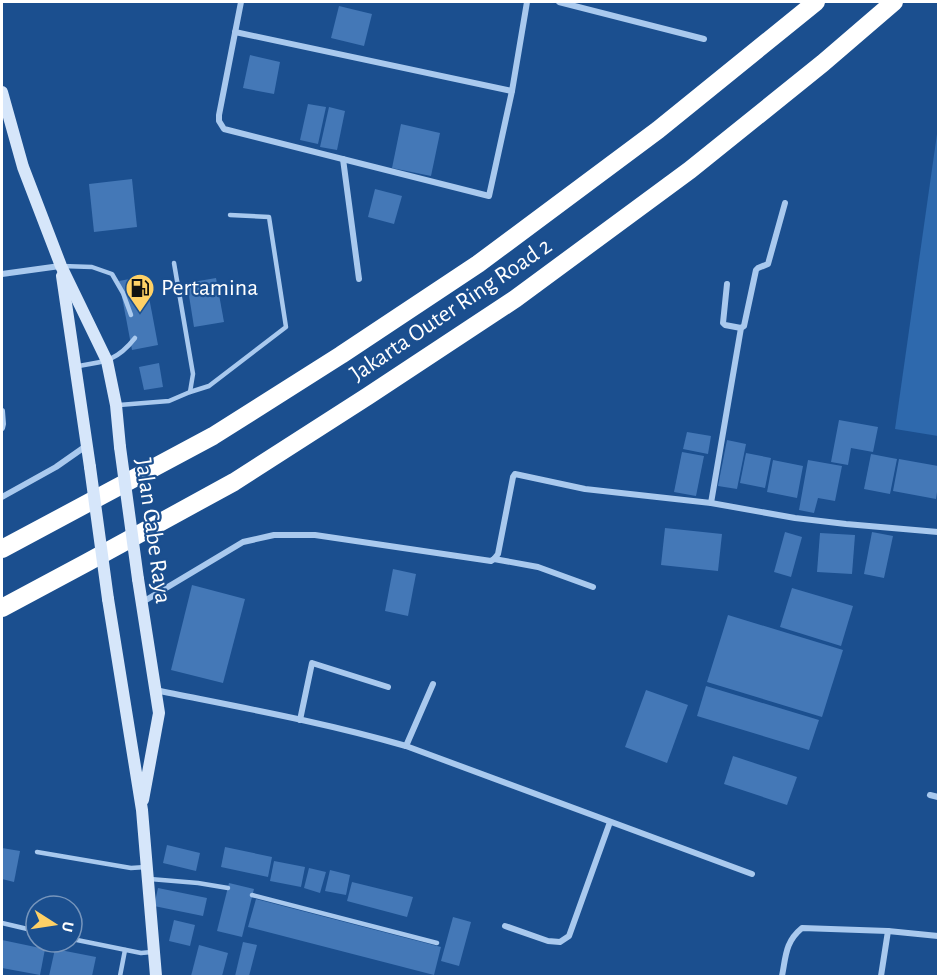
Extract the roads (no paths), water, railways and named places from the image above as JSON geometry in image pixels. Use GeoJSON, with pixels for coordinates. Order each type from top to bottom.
{"type":"FeatureCollection","features":[{"type":"Feature","properties":{"kind":"highway","name":"Jakarta Outer Ring Road 2"},"geometry":{"type":"LineString","coordinates":[[2,549],[213,436],[478,264],[658,130],[816,2]]}},
{"type":"Feature","properties":{"kind":"highway","name":"Jakarta Outer Ring Road 2"},"geometry":{"type":"LineString","coordinates":[[2,608],[234,482],[515,299],[690,170],[823,63],[894,2]]}},
{"type":"Feature","properties":{"kind":"main road","name":"Jalan Cabe Raya"},"geometry":{"type":"LineString","coordinates":[[2,92],[22,167],[61,266],[107,361],[116,405],[141,603],[159,714],[142,810]]}},
{"type":"Feature","properties":{"kind":"main road","name":"Jalan Cabe Raya"},"geometry":{"type":"LineString","coordinates":[[61,266],[108,599],[142,810],[156,976]]}},
{"type":"Feature","properties":{"kind":"street"},"geometry":{"type":"LineString","coordinates":[[241,2],[219,115],[219,121],[224,129],[489,195],[512,91],[527,2]]}},
{"type":"Feature","properties":{"kind":"street"},"geometry":{"type":"LineString","coordinates":[[559,2],[704,39]]}},
{"type":"Feature","properties":{"kind":"street"},"geometry":{"type":"LineString","coordinates":[[235,32],[512,91]]}},
{"type":"Feature","properties":{"kind":"street"},"geometry":{"type":"LineString","coordinates":[[344,159],[359,279]]}},
{"type":"Feature","properties":{"kind":"street"},"geometry":{"type":"LineString","coordinates":[[711,503],[741,328],[744,326],[756,270],[768,264],[785,203]]}},
{"type":"Feature","properties":{"kind":"street"},"geometry":{"type":"LineString","coordinates":[[2,274],[61,266]]}},
{"type":"Feature","properties":{"kind":"street"},"geometry":{"type":"LineString","coordinates":[[727,284],[723,322],[725,325],[741,328]]}},
{"type":"Feature","properties":{"kind":"street"},"geometry":{"type":"LineString","coordinates":[[2,411],[2,428]]}},
{"type":"Feature","properties":{"kind":"street"},"geometry":{"type":"LineString","coordinates":[[2,496],[48,472],[87,446]]}},
{"type":"Feature","properties":{"kind":"street"},"geometry":{"type":"LineString","coordinates":[[494,559],[498,554],[515,474],[585,489],[711,503],[795,518],[939,532]]}},
{"type":"Feature","properties":{"kind":"street"},"geometry":{"type":"LineString","coordinates":[[141,603],[243,542],[274,535],[315,535],[490,561],[494,559],[538,567],[592,586]]}},
{"type":"Feature","properties":{"kind":"street"},"geometry":{"type":"LineString","coordinates":[[300,720],[312,663],[388,687]]}},
{"type":"Feature","properties":{"kind":"street"},"geometry":{"type":"LineString","coordinates":[[406,746],[433,684]]}},
{"type":"Feature","properties":{"kind":"street"},"geometry":{"type":"LineString","coordinates":[[155,690],[372,736],[406,746],[752,874]]}},
{"type":"Feature","properties":{"kind":"street"},"geometry":{"type":"LineString","coordinates":[[930,795],[939,797]]}},
{"type":"Feature","properties":{"kind":"street"},"geometry":{"type":"LineString","coordinates":[[505,926],[548,941],[560,942],[568,936],[610,822]]}},
{"type":"Feature","properties":{"kind":"street"},"geometry":{"type":"LineString","coordinates":[[782,976],[792,936],[802,928],[888,931],[939,936]]}},
{"type":"Feature","properties":{"kind":"street"},"geometry":{"type":"LineString","coordinates":[[881,976],[888,931]]}},
{"type":"Feature","properties":{"kind":"lane"},"geometry":{"type":"LineString","coordinates":[[116,405],[169,401],[209,386],[286,327],[269,217],[230,215]]}},
{"type":"Feature","properties":{"kind":"lane"},"geometry":{"type":"LineString","coordinates":[[174,263],[192,374],[190,392]]}},
{"type":"Feature","properties":{"kind":"lane"},"geometry":{"type":"LineString","coordinates":[[61,266],[92,267],[112,274],[123,293],[131,315]]}},
{"type":"Feature","properties":{"kind":"lane"},"geometry":{"type":"LineString","coordinates":[[75,366],[107,361],[127,348],[135,338]]}},
{"type":"Feature","properties":{"kind":"lane"},"geometry":{"type":"LineString","coordinates":[[37,852],[228,888]]}},
{"type":"Feature","properties":{"kind":"lane"},"geometry":{"type":"LineString","coordinates":[[252,895],[437,943]]}},
{"type":"Feature","properties":{"kind":"lane"},"geometry":{"type":"LineString","coordinates":[[2,923],[24,928]]}},
{"type":"Feature","properties":{"kind":"lane"},"geometry":{"type":"LineString","coordinates":[[84,941],[141,953],[154,952]]}},
{"type":"Feature","properties":{"kind":"lane"},"geometry":{"type":"LineString","coordinates":[[120,976],[125,950]]}},
{"type":"Feature","properties":{"kind":"place","name":"Pertamina"},"geometry":{"type":"Point","coordinates":[140,314]}}]}
